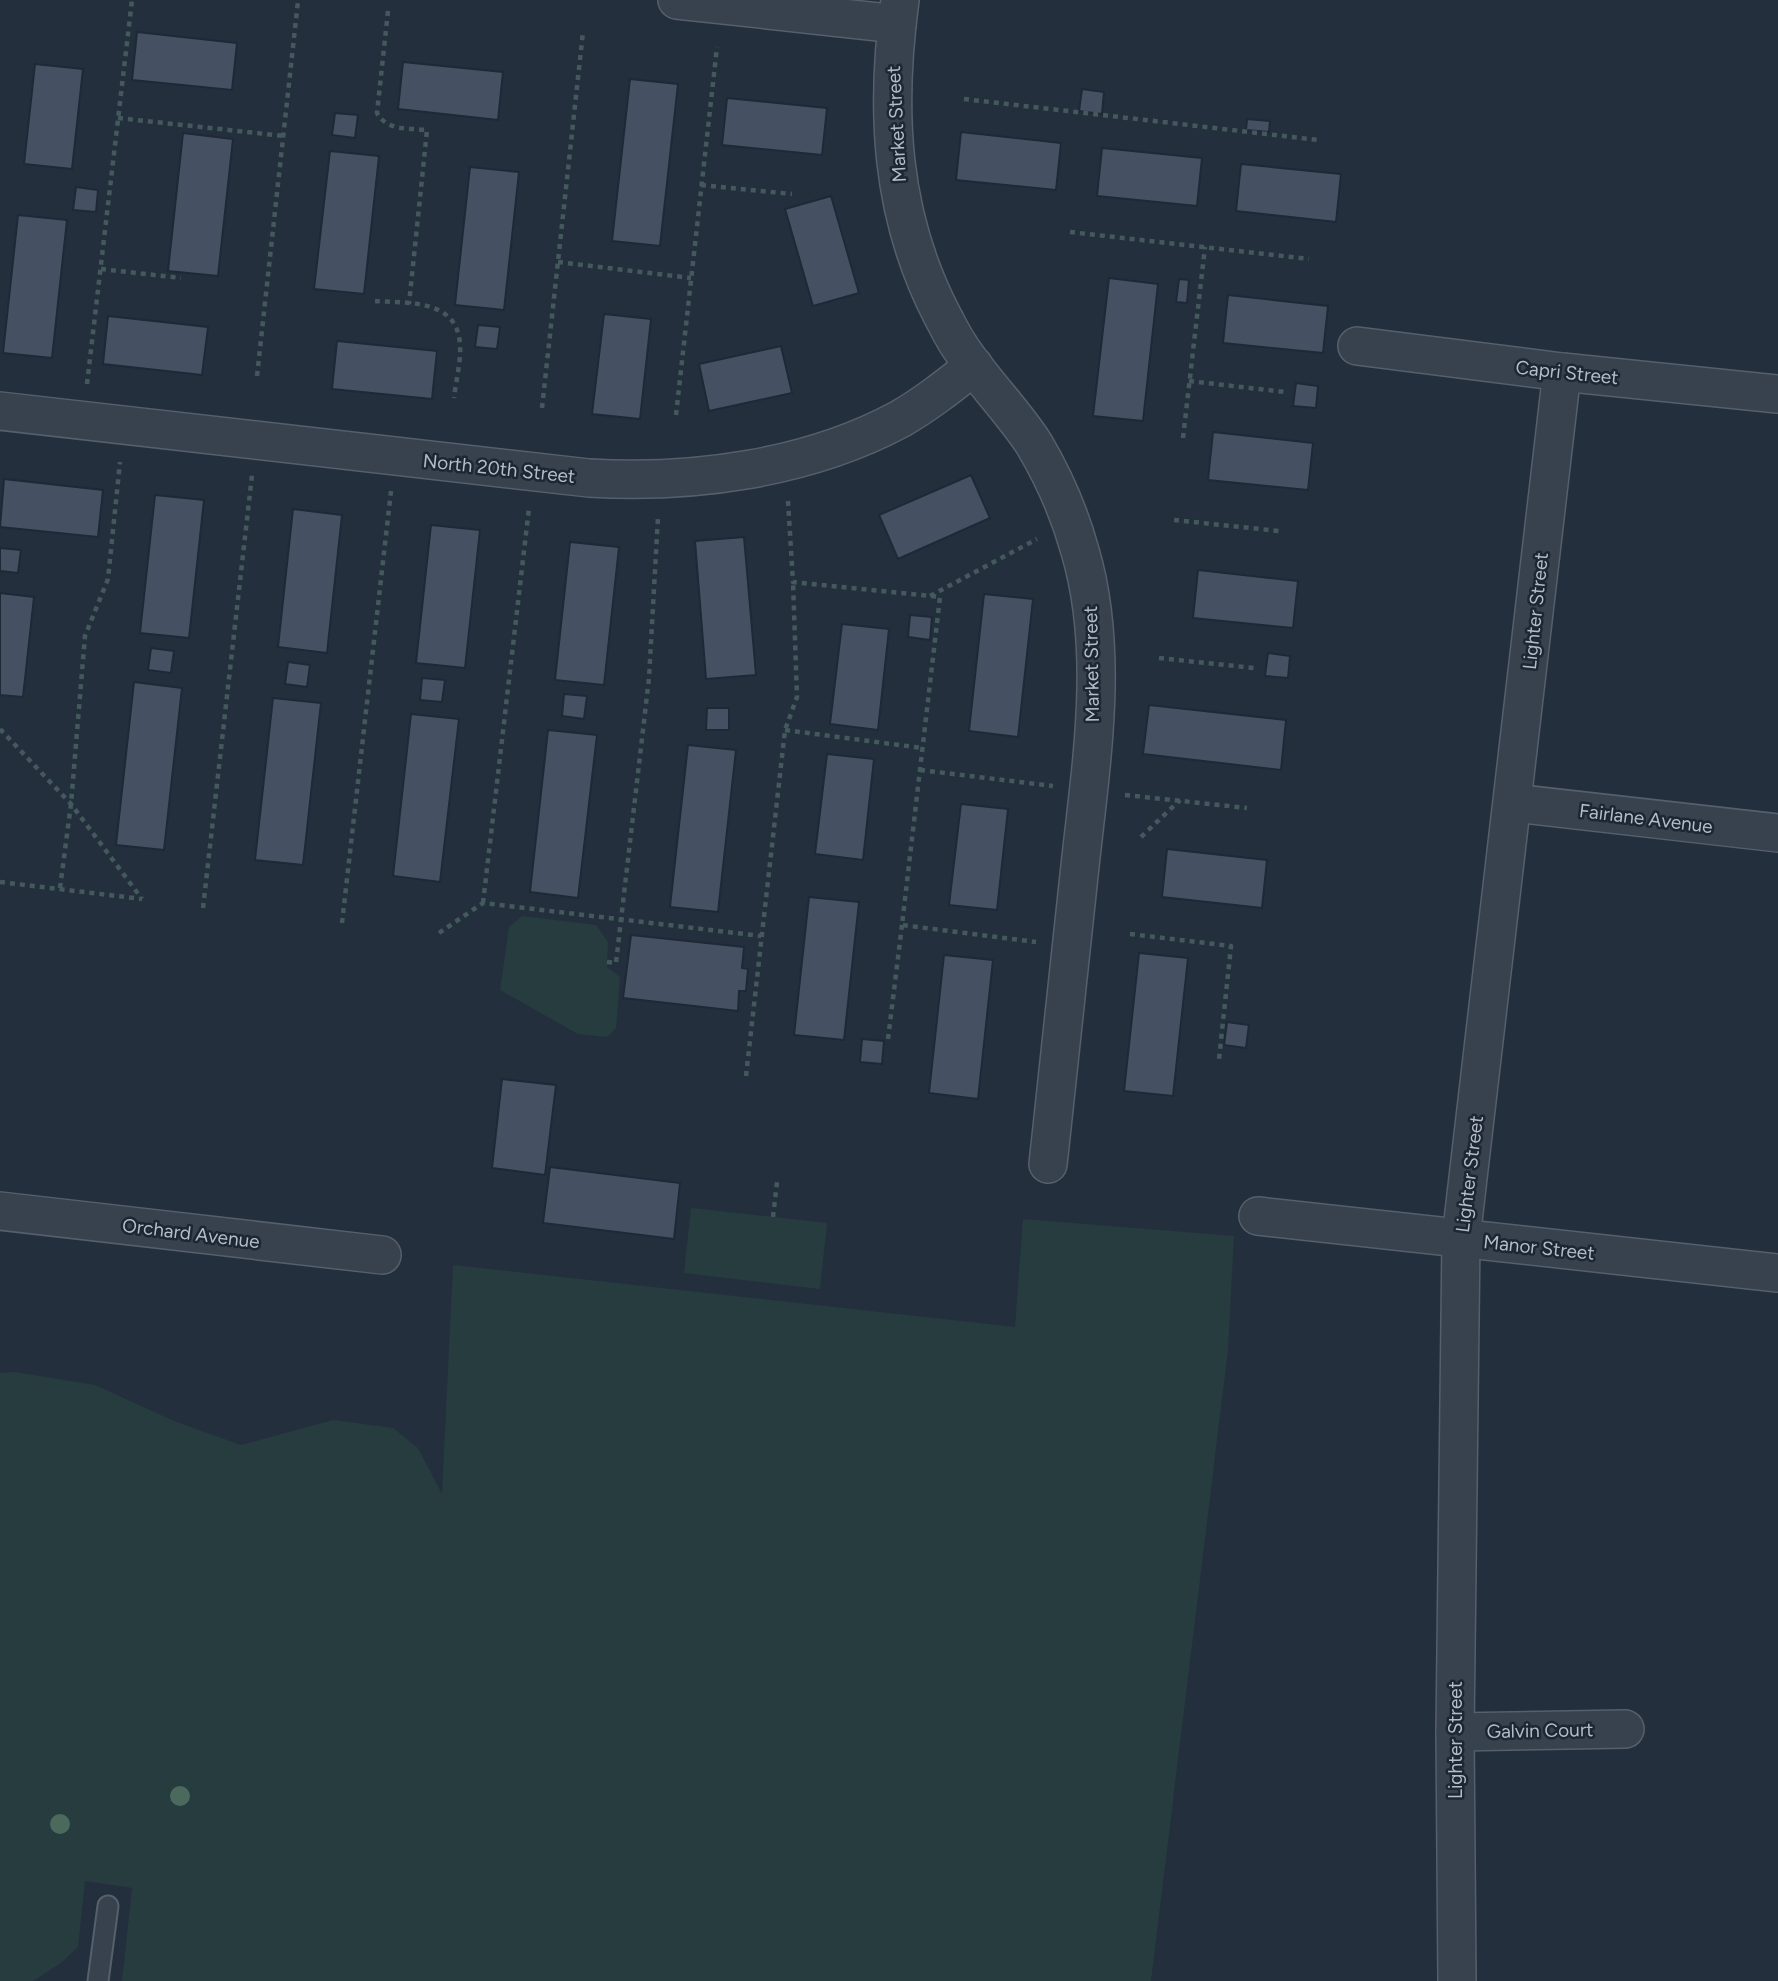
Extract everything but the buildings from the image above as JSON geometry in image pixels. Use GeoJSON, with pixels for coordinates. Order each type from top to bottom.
{"type":"FeatureCollection","features":[{"type":"Feature","properties":{"kind":"street"},"geometry":{"type":"LineString","coordinates":[[677,0],[898,12]]}},
{"type":"Feature","properties":{"kind":"street","name":"Market Street"},"geometry":{"type":"LineString","coordinates":[[898,12],[893,48],[892,123],[898,188],[916,258],[928,288],[958,345],[1035,446],[1066,510],[1081,551],[1089,596],[1095,673],[1089,780],[1048,1164]]}},
{"type":"Feature","properties":{"kind":"street","name":"Capri Street"},"geometry":{"type":"LineString","coordinates":[[1357,346],[1562,372],[1778,394]]}},
{"type":"Feature","properties":{"kind":"street","name":"North 20th Street"},"geometry":{"type":"LineString","coordinates":[[0,411],[589,478],[628,480],[701,477],[762,466],[840,446],[899,419],[974,366]]}},
{"type":"Feature","properties":{"kind":"street","name":"Lighter Street"},"geometry":{"type":"LineString","coordinates":[[1457,1981],[1455,1732],[1461,1238],[1562,372]]}},
{"type":"Feature","properties":{"kind":"street","name":"Fairlane Avenue"},"geometry":{"type":"LineString","coordinates":[[1513,803],[1778,833]]}},
{"type":"Feature","properties":{"kind":"street","name":"Orchard Avenue"},"geometry":{"type":"LineString","coordinates":[[0,1211],[382,1255]]}},
{"type":"Feature","properties":{"kind":"street","name":"Manor Street"},"geometry":{"type":"LineString","coordinates":[[1258,1216],[1778,1273]]}},
{"type":"Feature","properties":{"kind":"street","name":"Galvin Court"},"geometry":{"type":"LineString","coordinates":[[1455,1732],[1625,1729]]}},
{"type":"Feature","properties":{"kind":"lane"},"geometry":{"type":"LineString","coordinates":[[98,1981],[108,1906]]}},
{"type":"Feature","properties":{"kind":"path"},"geometry":{"type":"LineString","coordinates":[[86,392],[132,0]]}},
{"type":"Feature","properties":{"kind":"path"},"geometry":{"type":"LineString","coordinates":[[257,376],[298,1]]}},
{"type":"Feature","properties":{"kind":"path"},"geometry":{"type":"LineString","coordinates":[[388,10],[377,113],[383,122],[392,127],[427,130],[409,304]]}},
{"type":"Feature","properties":{"kind":"path"},"geometry":{"type":"LineString","coordinates":[[542,408],[583,32]]}},
{"type":"Feature","properties":{"kind":"path"},"geometry":{"type":"LineString","coordinates":[[676,415],[717,47]]}},
{"type":"Feature","properties":{"kind":"path"},"geometry":{"type":"LineString","coordinates":[[964,99],[1318,140]]}},
{"type":"Feature","properties":{"kind":"path"},"geometry":{"type":"LineString","coordinates":[[118,118],[284,136]]}},
{"type":"Feature","properties":{"kind":"path"},"geometry":{"type":"LineString","coordinates":[[701,185],[792,194]]}},
{"type":"Feature","properties":{"kind":"path"},"geometry":{"type":"LineString","coordinates":[[1070,232],[1309,259]]}},
{"type":"Feature","properties":{"kind":"path"},"geometry":{"type":"LineString","coordinates":[[1183,438],[1205,247]]}},
{"type":"Feature","properties":{"kind":"path"},"geometry":{"type":"LineString","coordinates":[[558,262],[691,278]]}},
{"type":"Feature","properties":{"kind":"path"},"geometry":{"type":"LineString","coordinates":[[101,269],[181,278]]}},
{"type":"Feature","properties":{"kind":"path"},"geometry":{"type":"LineString","coordinates":[[375,301],[432,307],[448,314],[456,328],[459,345],[454,398]]}},
{"type":"Feature","properties":{"kind":"path"},"geometry":{"type":"LineString","coordinates":[[1189,382],[1285,392]]}},
{"type":"Feature","properties":{"kind":"path"},"geometry":{"type":"LineString","coordinates":[[60,888],[71,804],[85,636],[108,579],[121,449]]}},
{"type":"Feature","properties":{"kind":"path"},"geometry":{"type":"LineString","coordinates":[[203,908],[253,464]]}},
{"type":"Feature","properties":{"kind":"path"},"geometry":{"type":"LineString","coordinates":[[342,923],[392,480]]}},
{"type":"Feature","properties":{"kind":"path"},"geometry":{"type":"LineString","coordinates":[[746,1076],[785,730],[797,697],[788,489]]}},
{"type":"Feature","properties":{"kind":"path"},"geometry":{"type":"LineString","coordinates":[[483,903],[530,498]]}},
{"type":"Feature","properties":{"kind":"path"},"geometry":{"type":"LineString","coordinates":[[607,962],[616,963],[649,678],[659,506]]}},
{"type":"Feature","properties":{"kind":"path"},"geometry":{"type":"LineString","coordinates":[[1174,520],[1279,531]]}},
{"type":"Feature","properties":{"kind":"path"},"geometry":{"type":"LineString","coordinates":[[929,596],[1047,534]]}},
{"type":"Feature","properties":{"kind":"path"},"geometry":{"type":"LineString","coordinates":[[793,582],[940,597],[888,1039]]}},
{"type":"Feature","properties":{"kind":"path"},"geometry":{"type":"LineString","coordinates":[[1159,658],[1254,668]]}},
{"type":"Feature","properties":{"kind":"path"},"geometry":{"type":"LineString","coordinates":[[0,729],[71,804],[142,900],[0,882]]}},
{"type":"Feature","properties":{"kind":"path"},"geometry":{"type":"LineString","coordinates":[[785,730],[922,748]]}},
{"type":"Feature","properties":{"kind":"path"},"geometry":{"type":"LineString","coordinates":[[919,770],[1058,787]]}},
{"type":"Feature","properties":{"kind":"path"},"geometry":{"type":"LineString","coordinates":[[1113,793],[1247,808]]}},
{"type":"Feature","properties":{"kind":"path"},"geometry":{"type":"LineString","coordinates":[[1142,837],[1180,800]]}},
{"type":"Feature","properties":{"kind":"path"},"geometry":{"type":"LineString","coordinates":[[439,933],[483,903],[761,936]]}},
{"type":"Feature","properties":{"kind":"path"},"geometry":{"type":"LineString","coordinates":[[902,925],[1040,943]]}},
{"type":"Feature","properties":{"kind":"path"},"geometry":{"type":"LineString","coordinates":[[1130,934],[1231,946],[1219,1059]]}},
{"type":"Feature","properties":{"kind":"path"},"geometry":{"type":"LineString","coordinates":[[773,1217],[777,1182]]}},
{"type":"Feature","properties":{"kind":"green space"},"geometry":{"type":"Polygon","coordinates":[[[522,916],[596,925],[608,942],[607,967],[620,977],[616,1028],[607,1037],[578,1034],[500,990],[509,927],[522,916]]]}},
{"type":"Feature","properties":{"kind":"green space"},"geometry":{"type":"Polygon","coordinates":[[[691,1208],[827,1223],[820,1289],[684,1273],[691,1208]]]}},
{"type":"Feature","properties":{"kind":"green space"},"geometry":{"type":"Polygon","coordinates":[[[1023,1219],[1234,1236],[1228,1350],[1151,1981],[122,1981],[132,1888],[85,1881],[78,1947],[61,1963],[33,1981],[0,1981],[0,1373],[15,1372],[95,1385],[174,1421],[241,1445],[333,1420],[393,1428],[418,1448],[442,1494],[453,1265],[1015,1327],[1023,1219]]]}}]}
